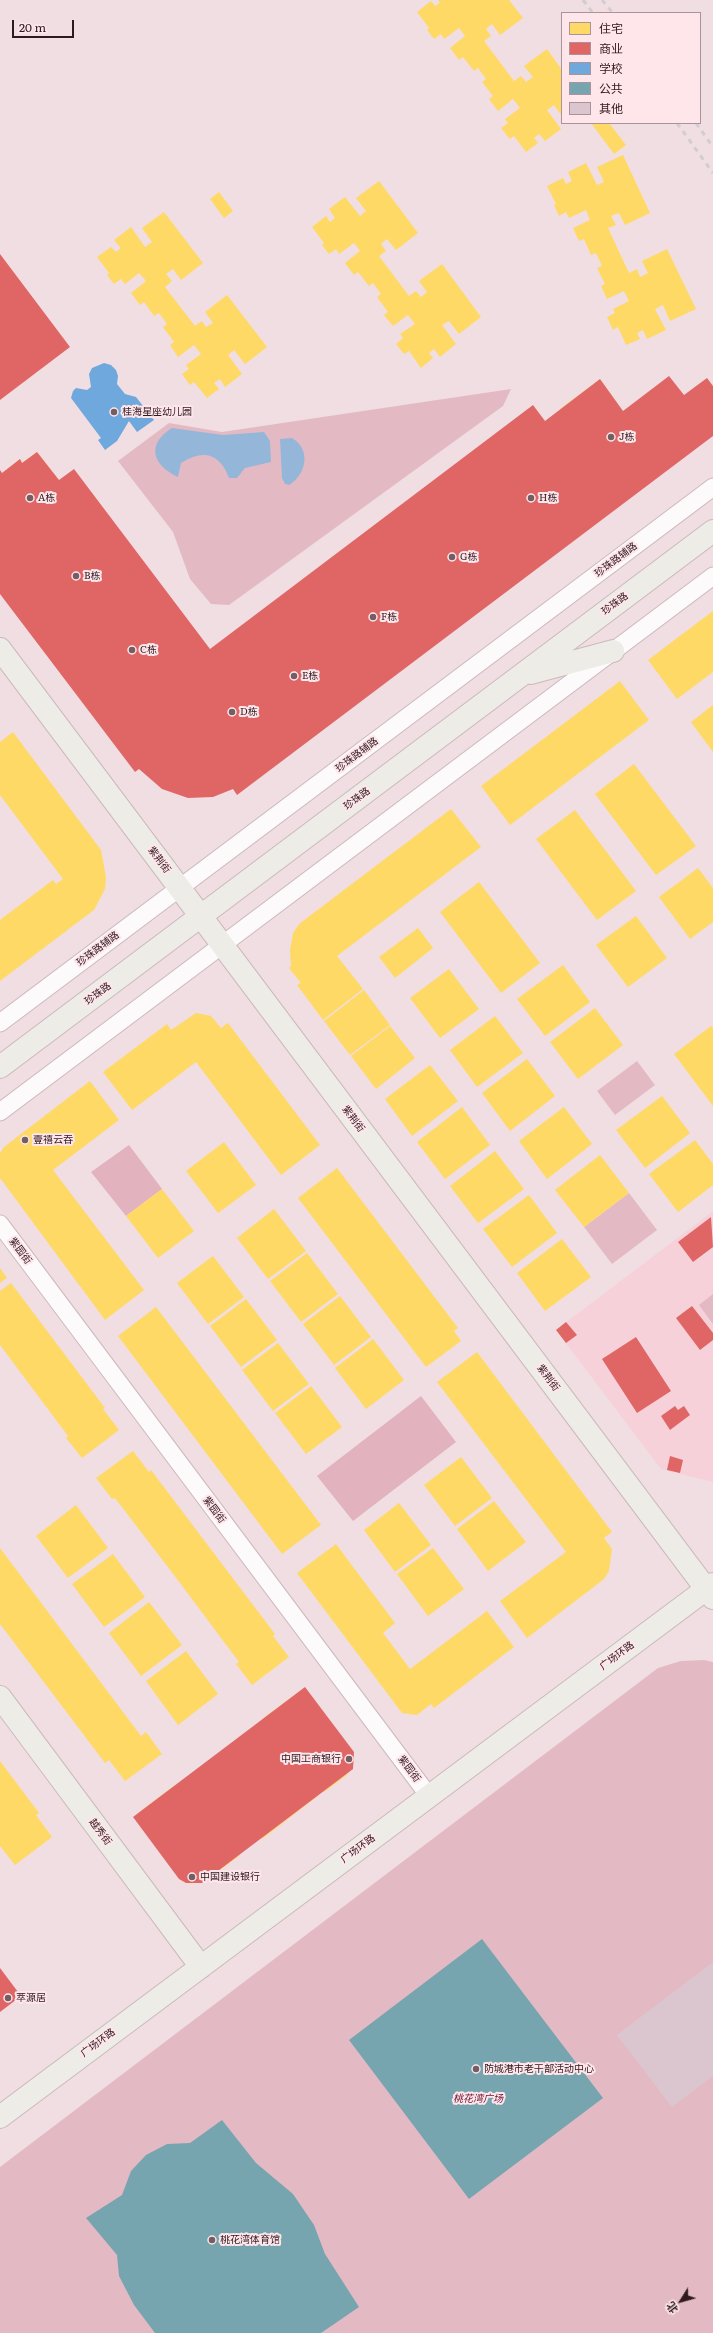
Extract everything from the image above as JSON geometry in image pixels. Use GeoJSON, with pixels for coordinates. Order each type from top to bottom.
{"type":"FeatureCollection","features":[{"type":"Feature","properties":{"kind":"street","name":"珍珠路辅路"},"geometry":{"type":"LineString","coordinates":[[0,1022],[713,487]]}},
{"type":"Feature","properties":{"kind":"street","name":"珍珠路"},"geometry":{"type":"LineString","coordinates":[[0,1067],[713,531]]}},
{"type":"Feature","properties":{"kind":"street"},"geometry":{"type":"LineString","coordinates":[[0,1112],[713,576]]}},
{"type":"Feature","properties":{"kind":"street","name":"紫荆街"},"geometry":{"type":"LineString","coordinates":[[0,649],[711,1590]]}},
{"type":"Feature","properties":{"kind":"street"},"geometry":{"type":"LineString","coordinates":[[520,676],[613,651]]}},
{"type":"Feature","properties":{"kind":"street","name":"紫园街"},"geometry":{"type":"LineString","coordinates":[[0,1224],[429,1796]]}},
{"type":"Feature","properties":{"kind":"street","name":"广场环路"},"geometry":{"type":"LineString","coordinates":[[0,2117],[429,1796],[711,1590]]}},
{"type":"Feature","properties":{"kind":"street","name":"越秀街"},"geometry":{"type":"LineString","coordinates":[[0,1697],[201,1967]]}},
{"type":"Feature","properties":{"kind":"shaded area"},"geometry":{"type":"Polygon","coordinates":[[[129,1145],[162,1189],[126,1216],[91,1172],[129,1145]]]}},
{"type":"Feature","properties":{"kind":"shaded area"},"geometry":{"type":"Polygon","coordinates":[[[713,1211],[713,1482],[661,1469],[556,1330],[713,1211]]]}},
{"type":"Feature","properties":{"kind":"shaded area"},"geometry":{"type":"Polygon","coordinates":[[[421,1396],[456,1442],[353,1521],[317,1476],[421,1396]]]}},
{"type":"Feature","properties":{"kind":"green space"},"geometry":{"type":"Polygon","coordinates":[[[511,389],[503,406],[229,605],[211,604],[190,579],[173,532],[118,461],[169,423],[222,432],[511,389]]]}},
{"type":"Feature","properties":{"kind":"green space"},"geometry":{"type":"Polygon","coordinates":[[[637,1061],[655,1085],[615,1115],[597,1091],[637,1061]]]}},
{"type":"Feature","properties":{"kind":"green space"},"geometry":{"type":"Polygon","coordinates":[[[629,1193],[657,1230],[612,1264],[584,1227],[629,1193]]]}},
{"type":"Feature","properties":{"kind":"green space"},"geometry":{"type":"Polygon","coordinates":[[[713,1294],[713,1324],[699,1305],[713,1294]]]}},
{"type":"Feature","properties":{"kind":"green space","name":"桃花湾广场"},"geometry":{"type":"Polygon","coordinates":[[[704,1660],[713,1662],[713,2333],[0,2333],[0,2167],[658,1668],[681,1661],[704,1660]]]}},
{"type":"Feature","properties":{"kind":"water"},"geometry":{"type":"Polygon","coordinates":[[[172,428],[223,435],[264,432],[270,441],[271,462],[245,468],[237,478],[229,478],[221,463],[210,456],[203,455],[181,463],[178,477],[162,467],[156,454],[158,441],[172,428]]]}},
{"type":"Feature","properties":{"kind":"water"},"geometry":{"type":"Polygon","coordinates":[[[292,438],[302,448],[304,462],[300,475],[289,485],[285,484],[282,478],[280,439],[292,438]]]}},
{"type":"Feature","properties":{"kind":"building: 住宅"},"geometry":{"type":"Polygon","coordinates":[[[438,0],[509,0],[523,18],[500,35],[492,24],[486,29],[491,36],[484,41],[514,81],[521,76],[526,82],[533,77],[524,66],[547,49],[561,69],[561,115],[554,105],[547,110],[561,129],[545,141],[539,134],[534,138],[538,143],[526,152],[514,136],[510,139],[501,128],[508,123],[505,119],[520,108],[513,99],[498,111],[489,99],[493,96],[482,82],[486,79],[478,68],[474,71],[463,57],[459,60],[450,48],[465,36],[459,28],[444,39],[441,34],[434,39],[427,30],[429,28],[417,12],[431,1],[435,6],[440,3],[438,0]]]}},
{"type":"Feature","properties":{"kind":"building: 住宅"},"geometry":{"type":"Polygon","coordinates":[[[592,124],[610,124],[626,145],[614,154],[592,124]]]}},
{"type":"Feature","properties":{"kind":"building: 住宅"},"geometry":{"type":"Polygon","coordinates":[[[623,155],[650,213],[625,225],[619,213],[611,216],[616,225],[608,228],[629,273],[637,269],[640,277],[648,273],[642,261],[667,249],[696,309],[670,321],[663,305],[655,309],[666,330],[647,339],[643,330],[637,333],[640,339],[626,345],[618,327],[613,330],[607,317],[615,313],[613,309],[629,301],[624,291],[607,299],[601,286],[605,284],[597,268],[602,266],[596,253],[591,255],[584,239],[579,241],[573,228],[590,220],[586,210],[569,218],[566,212],[559,216],[554,205],[556,204],[547,186],[563,178],[566,184],[572,181],[568,172],[586,163],[597,185],[604,182],[597,167],[623,155]]]}},
{"type":"Feature","properties":{"kind":"building: 住宅"},"geometry":{"type":"Polygon","coordinates":[[[379,181],[418,233],[396,250],[387,239],[381,244],[386,251],[379,256],[409,296],[416,291],[421,297],[427,292],[419,281],[442,264],[481,317],[459,334],[449,321],[442,325],[456,344],[440,357],[434,349],[429,353],[433,358],[421,368],[409,351],[404,354],[396,344],[403,338],[400,334],[415,324],[408,315],[393,326],[384,315],[388,312],[377,297],[381,294],[373,283],[369,286],[358,272],[354,275],[345,263],[360,251],[354,243],[339,254],[336,249],[329,254],[322,245],[324,243],[312,227],[326,216],[330,222],[335,218],[329,209],[345,197],[360,216],[366,211],[356,198],[379,181]]]}},
{"type":"Feature","properties":{"kind":"building: 住宅"},"geometry":{"type":"Polygon","coordinates":[[[219,192],[233,211],[224,218],[210,199],[219,192]]]}},
{"type":"Feature","properties":{"kind":"building: 住宅"},"geometry":{"type":"Polygon","coordinates":[[[164,212],[203,263],[181,280],[173,269],[166,274],[172,281],[165,287],[195,326],[202,321],[206,327],[213,323],[205,312],[227,295],[267,347],[245,364],[234,350],[228,355],[242,374],[225,387],[220,379],[214,383],[219,389],[207,398],[194,382],[190,385],[182,374],[189,369],[186,365],[201,354],[194,345],[178,357],[170,345],[174,342],[163,327],[167,324],[159,313],[154,316],[144,302],[140,305],[131,293],[146,281],[139,273],[125,284],[121,279],[114,284],[107,275],[109,273],[97,257],[111,247],[116,252],[121,248],[114,240],[131,227],[145,247],[152,242],[142,228],[164,212]]]}},
{"type":"Feature","properties":{"kind":"building: 住宅"},"geometry":{"type":"Polygon","coordinates":[[[600,379],[618,404],[609,411],[614,418],[653,389],[669,411],[631,440],[636,447],[653,435],[671,458],[627,492],[609,468],[618,461],[612,454],[550,501],[556,508],[572,495],[590,519],[546,552],[528,529],[537,522],[532,515],[472,560],[477,567],[494,555],[512,579],[468,612],[449,588],[458,581],[453,574],[392,620],[397,627],[414,615],[432,639],[388,672],[370,648],[379,641],[373,634],[314,679],[319,686],[336,674],[354,698],[310,731],[292,707],[301,701],[295,693],[256,722],[254,720],[241,730],[245,735],[222,752],[218,747],[210,753],[195,733],[218,715],[214,710],[208,709],[207,719],[183,715],[184,705],[179,704],[172,709],[190,732],[170,747],[117,679],[120,677],[115,670],[107,676],[115,687],[96,700],[88,689],[82,694],[68,674],[73,670],[67,661],[85,647],[91,656],[100,649],[94,642],[90,644],[61,606],[65,603],[59,596],[51,602],[59,613],[41,627],[33,616],[27,620],[12,601],[18,596],[11,587],[29,573],[36,582],[44,576],[38,568],[35,570],[6,532],[9,530],[4,523],[0,526],[0,479],[5,486],[12,480],[5,471],[20,459],[22,463],[37,452],[68,492],[53,503],[55,507],[41,518],[33,507],[25,513],[36,526],[40,523],[52,539],[48,543],[60,559],[68,553],[60,544],[75,533],[78,536],[93,525],[123,565],[108,576],[110,580],[96,591],[88,580],[80,585],[91,600],[96,596],[108,613],[104,616],[116,632],[123,627],[116,618],[131,606],[133,610],[148,599],[179,639],[163,650],[166,653],[151,665],[143,654],[136,659],[147,673],[151,670],[157,678],[152,682],[162,696],[172,688],[166,680],[180,669],[193,686],[187,690],[187,694],[208,697],[209,691],[206,688],[222,676],[240,700],[278,671],[273,664],[261,673],[243,649],[283,619],[301,643],[292,650],[297,657],[356,612],[351,605],[339,614],[321,590],[361,560],[379,584],[370,591],[375,598],[436,552],[431,545],[419,554],[401,530],[440,500],[459,524],[450,531],[455,538],[515,493],[510,486],[498,495],[479,470],[519,440],[537,465],[528,472],[534,479],[595,432],[590,425],[579,434],[560,409],[600,379]]]}},
{"type":"Feature","properties":{"kind":"building: 住宅"},"geometry":{"type":"Polygon","coordinates":[[[713,611],[713,672],[677,699],[648,660],[713,611]]]}},
{"type":"Feature","properties":{"kind":"building: 住宅"},"geometry":{"type":"Polygon","coordinates":[[[620,681],[649,720],[510,825],[481,786],[620,681]]]}},
{"type":"Feature","properties":{"kind":"building: 住宅"},"geometry":{"type":"Polygon","coordinates":[[[713,705],[713,752],[691,722],[713,705]]]}},
{"type":"Feature","properties":{"kind":"building: 住宅"},"geometry":{"type":"Polygon","coordinates":[[[13,732],[101,850],[106,877],[105,889],[94,910],[0,981],[0,920],[53,880],[56,884],[63,879],[0,795],[0,742],[13,732]]]}},
{"type":"Feature","properties":{"kind":"building: 住宅"},"geometry":{"type":"Polygon","coordinates":[[[634,764],[696,846],[656,875],[595,794],[634,764]]]}},
{"type":"Feature","properties":{"kind":"building: 住宅"},"geometry":{"type":"Polygon","coordinates":[[[451,809],[481,847],[337,956],[363,989],[323,1020],[297,985],[301,983],[289,968],[291,966],[290,950],[293,933],[299,924],[451,809]]]}},
{"type":"Feature","properties":{"kind":"building: 住宅"},"geometry":{"type":"Polygon","coordinates":[[[575,810],[636,891],[597,920],[536,839],[575,810]]]}},
{"type":"Feature","properties":{"kind":"building: 住宅"},"geometry":{"type":"Polygon","coordinates":[[[698,868],[713,888],[713,922],[690,939],[659,897],[698,868]]]}},
{"type":"Feature","properties":{"kind":"building: 住宅"},"geometry":{"type":"Polygon","coordinates":[[[479,882],[540,963],[501,993],[440,912],[479,882]]]}},
{"type":"Feature","properties":{"kind":"building: 住宅"},"geometry":{"type":"Polygon","coordinates":[[[636,916],[667,958],[628,987],[596,945],[636,916]]]}},
{"type":"Feature","properties":{"kind":"building: 住宅"},"geometry":{"type":"Polygon","coordinates":[[[418,928],[433,948],[395,978],[379,957],[418,928]]]}},
{"type":"Feature","properties":{"kind":"building: 住宅"},"geometry":{"type":"Polygon","coordinates":[[[563,965],[590,1002],[545,1036],[517,999],[563,965]]]}},
{"type":"Feature","properties":{"kind":"building: 住宅"},"geometry":{"type":"Polygon","coordinates":[[[449,969],[479,1009],[440,1038],[410,998],[449,969]]]}},
{"type":"Feature","properties":{"kind":"building: 住宅"},"geometry":{"type":"Polygon","coordinates":[[[364,990],[390,1025],[350,1055],[324,1021],[364,990]]]}},
{"type":"Feature","properties":{"kind":"building: 住宅"},"geometry":{"type":"Polygon","coordinates":[[[595,1008],[623,1045],[578,1079],[550,1042],[595,1008]]]}},
{"type":"Feature","properties":{"kind":"building: 住宅"},"geometry":{"type":"Polygon","coordinates":[[[196,1013],[211,1016],[221,1028],[228,1023],[320,1145],[281,1175],[196,1062],[132,1110],[103,1072],[167,1024],[171,1030],[196,1013]]]}},
{"type":"Feature","properties":{"kind":"building: 住宅"},"geometry":{"type":"Polygon","coordinates":[[[495,1016],[523,1053],[477,1087],[450,1050],[495,1016]]]}},
{"type":"Feature","properties":{"kind":"building: 住宅"},"geometry":{"type":"Polygon","coordinates":[[[390,1026],[415,1058],[376,1089],[351,1056],[390,1026]]]}},
{"type":"Feature","properties":{"kind":"building: 住宅"},"geometry":{"type":"Polygon","coordinates":[[[711,1026],[713,1028],[713,1106],[674,1054],[711,1026]]]}},
{"type":"Feature","properties":{"kind":"building: 住宅"},"geometry":{"type":"Polygon","coordinates":[[[527,1059],[555,1096],[510,1131],[482,1093],[527,1059]]]}},
{"type":"Feature","properties":{"kind":"building: 住宅"},"geometry":{"type":"Polygon","coordinates":[[[430,1065],[458,1101],[412,1136],[385,1099],[430,1065]]]}},
{"type":"Feature","properties":{"kind":"building: 住宅"},"geometry":{"type":"Polygon","coordinates":[[[90,1081],[119,1120],[53,1170],[144,1290],[105,1320],[0,1178],[0,1153],[4,1147],[90,1081]]]}},
{"type":"Feature","properties":{"kind":"building: 住宅"},"geometry":{"type":"Polygon","coordinates":[[[662,1096],[690,1133],[645,1168],[616,1130],[662,1096]]]}},
{"type":"Feature","properties":{"kind":"building: 住宅"},"geometry":{"type":"Polygon","coordinates":[[[462,1107],[490,1145],[445,1179],[417,1142],[462,1107]]]}},
{"type":"Feature","properties":{"kind":"building: 住宅"},"geometry":{"type":"Polygon","coordinates":[[[564,1107],[592,1144],[547,1179],[519,1141],[564,1107]]]}},
{"type":"Feature","properties":{"kind":"building: 住宅"},"geometry":{"type":"Polygon","coordinates":[[[695,1140],[713,1164],[713,1185],[678,1212],[649,1174],[695,1140]]]}},
{"type":"Feature","properties":{"kind":"building: 住宅"},"geometry":{"type":"Polygon","coordinates":[[[224,1142],[256,1185],[218,1213],[186,1171],[224,1142]]]}},
{"type":"Feature","properties":{"kind":"building: 住宅"},"geometry":{"type":"Polygon","coordinates":[[[495,1151],[524,1189],[478,1223],[450,1186],[495,1151]]]}},
{"type":"Feature","properties":{"kind":"building: 住宅"},"geometry":{"type":"Polygon","coordinates":[[[600,1155],[629,1193],[584,1227],[555,1190],[600,1155]]]}},
{"type":"Feature","properties":{"kind":"building: 住宅"},"geometry":{"type":"Polygon","coordinates":[[[337,1168],[458,1328],[454,1331],[461,1341],[426,1367],[298,1198],[337,1168]]]}},
{"type":"Feature","properties":{"kind":"building: 住宅"},"geometry":{"type":"Polygon","coordinates":[[[162,1189],[194,1231],[158,1258],[126,1216],[162,1189]]]}},
{"type":"Feature","properties":{"kind":"building: 住宅"},"geometry":{"type":"Polygon","coordinates":[[[529,1195],[557,1233],[512,1267],[483,1229],[529,1195]]]}},
{"type":"Feature","properties":{"kind":"building: 住宅"},"geometry":{"type":"Polygon","coordinates":[[[274,1209],[306,1251],[268,1279],[237,1238],[274,1209]]]}},
{"type":"Feature","properties":{"kind":"building: 住宅"},"geometry":{"type":"Polygon","coordinates":[[[562,1239],[591,1277],[545,1311],[517,1273],[562,1239]]]}},
{"type":"Feature","properties":{"kind":"building: 住宅"},"geometry":{"type":"Polygon","coordinates":[[[307,1253],[338,1294],[301,1322],[270,1281],[307,1253]]]}},
{"type":"Feature","properties":{"kind":"building: 住宅"},"geometry":{"type":"Polygon","coordinates":[[[213,1256],[244,1297],[208,1324],[177,1283],[213,1256]]]}},
{"type":"Feature","properties":{"kind":"building: 住宅"},"geometry":{"type":"Polygon","coordinates":[[[0,1268],[7,1278],[0,1283],[0,1268]]]}},
{"type":"Feature","properties":{"kind":"building: 住宅"},"geometry":{"type":"Polygon","coordinates":[[[11,1283],[105,1408],[103,1409],[119,1430],[82,1458],[66,1438],[68,1436],[0,1345],[0,1291],[11,1283]]]}},
{"type":"Feature","properties":{"kind":"building: 住宅"},"geometry":{"type":"Polygon","coordinates":[[[340,1296],[371,1337],[334,1365],[303,1324],[340,1296]]]}},
{"type":"Feature","properties":{"kind":"building: 住宅"},"geometry":{"type":"Polygon","coordinates":[[[246,1299],[277,1340],[241,1367],[210,1326],[246,1299]]]}},
{"type":"Feature","properties":{"kind":"building: 住宅"},"geometry":{"type":"Polygon","coordinates":[[[156,1307],[321,1525],[282,1554],[118,1336],[156,1307]]]}},
{"type":"Feature","properties":{"kind":"building: 住宅"},"geometry":{"type":"Polygon","coordinates":[[[373,1339],[404,1380],[366,1409],[335,1368],[373,1339]]]}},
{"type":"Feature","properties":{"kind":"building: 住宅"},"geometry":{"type":"Polygon","coordinates":[[[278,1343],[309,1384],[273,1411],[242,1370],[278,1343]]]}},
{"type":"Feature","properties":{"kind":"building: 住宅"},"geometry":{"type":"Polygon","coordinates":[[[477,1352],[612,1532],[604,1538],[612,1549],[609,1571],[604,1579],[527,1638],[500,1601],[566,1552],[437,1382],[477,1352]]]}},
{"type":"Feature","properties":{"kind":"building: 住宅"},"geometry":{"type":"Polygon","coordinates":[[[311,1386],[342,1427],[306,1454],[275,1413],[311,1386]]]}},
{"type":"Feature","properties":{"kind":"building: 住宅"},"geometry":{"type":"Polygon","coordinates":[[[133,1451],[149,1472],[151,1470],[275,1634],[273,1636],[289,1657],[252,1685],[236,1664],[239,1662],[177,1579],[115,1498],[112,1499],[96,1478],[133,1451]]]}},
{"type":"Feature","properties":{"kind":"building: 住宅"},"geometry":{"type":"Polygon","coordinates":[[[461,1457],[492,1498],[455,1526],[424,1485],[461,1457]]]}},
{"type":"Feature","properties":{"kind":"building: 住宅"},"geometry":{"type":"Polygon","coordinates":[[[494,1501],[526,1542],[488,1571],[457,1529],[494,1501]]]}},
{"type":"Feature","properties":{"kind":"building: 住宅"},"geometry":{"type":"Polygon","coordinates":[[[399,1503],[431,1545],[395,1572],[364,1530],[399,1503]]]}},
{"type":"Feature","properties":{"kind":"building: 住宅"},"geometry":{"type":"Polygon","coordinates":[[[76,1505],[108,1548],[68,1578],[36,1536],[76,1505]]]}},
{"type":"Feature","properties":{"kind":"building: 住宅"},"geometry":{"type":"Polygon","coordinates":[[[336,1544],[395,1623],[383,1633],[410,1669],[487,1611],[514,1647],[434,1708],[431,1704],[417,1715],[402,1713],[297,1573],[336,1544]]]}},
{"type":"Feature","properties":{"kind":"building: 住宅"},"geometry":{"type":"Polygon","coordinates":[[[0,1548],[141,1736],[146,1732],[162,1754],[125,1781],[109,1760],[105,1763],[0,1624],[0,1548]]]}},
{"type":"Feature","properties":{"kind":"building: 住宅"},"geometry":{"type":"Polygon","coordinates":[[[433,1548],[464,1589],[428,1616],[397,1574],[433,1548]]]}},
{"type":"Feature","properties":{"kind":"building: 住宅"},"geometry":{"type":"Polygon","coordinates":[[[113,1554],[145,1597],[104,1627],[72,1584],[113,1554]]]}},
{"type":"Feature","properties":{"kind":"building: 住宅"},"geometry":{"type":"Polygon","coordinates":[[[149,1602],[182,1645],[141,1676],[109,1633],[149,1602]]]}},
{"type":"Feature","properties":{"kind":"building: 住宅"},"geometry":{"type":"Polygon","coordinates":[[[186,1651],[218,1694],[178,1725],[146,1681],[186,1651]]]}},
{"type":"Feature","properties":{"kind":"building: 住宅"},"geometry":{"type":"Polygon","coordinates":[[[300,1691],[308,1701],[311,1698],[322,1714],[320,1715],[354,1761],[344,1768],[348,1774],[324,1792],[316,1782],[311,1785],[319,1795],[262,1839],[254,1829],[250,1831],[255,1838],[236,1852],[239,1856],[202,1883],[199,1878],[191,1884],[157,1838],[152,1841],[140,1826],[145,1822],[138,1813],[175,1785],[183,1795],[188,1791],[196,1801],[193,1803],[210,1826],[233,1809],[231,1806],[249,1792],[242,1783],[271,1761],[277,1768],[291,1758],[262,1719],[300,1691]]]}},
{"type":"Feature","properties":{"kind":"building: 住宅"},"geometry":{"type":"Polygon","coordinates":[[[0,1761],[39,1813],[36,1815],[52,1837],[15,1865],[0,1846],[0,1761]]]}},
{"type":"Feature","properties":{"kind":"building: 商业"},"geometry":{"type":"Polygon","coordinates":[[[0,254],[70,347],[0,400],[0,254]]]}},
{"type":"Feature","properties":{"kind":"building: 商业"},"geometry":{"type":"Polygon","coordinates":[[[669,376],[684,395],[707,378],[713,386],[713,436],[237,795],[233,789],[213,797],[188,798],[162,789],[139,769],[135,772],[0,594],[0,470],[2,473],[20,459],[22,463],[37,452],[59,480],[74,469],[210,649],[533,405],[545,421],[600,379],[623,411],[669,376]]]}},
{"type":"Feature","properties":{"kind":"building: 商业"},"geometry":{"type":"Polygon","coordinates":[[[711,1217],[713,1247],[693,1262],[678,1242],[711,1217]]]}},
{"type":"Feature","properties":{"kind":"building: 商业"},"geometry":{"type":"Polygon","coordinates":[[[692,1306],[713,1333],[713,1340],[700,1350],[676,1318],[692,1306]]]}},
{"type":"Feature","properties":{"kind":"building: 商业"},"geometry":{"type":"Polygon","coordinates":[[[566,1322],[577,1335],[566,1343],[556,1330],[566,1322]]]}},
{"type":"Feature","properties":{"kind":"building: 商业"},"geometry":{"type":"Polygon","coordinates":[[[636,1337],[671,1391],[637,1413],[602,1359],[636,1337]]]}},
{"type":"Feature","properties":{"kind":"building: 商业"},"geometry":{"type":"Polygon","coordinates":[[[675,1406],[678,1410],[684,1406],[690,1415],[670,1430],[661,1416],[675,1406]]]}},
{"type":"Feature","properties":{"kind":"building: 商业"},"geometry":{"type":"Polygon","coordinates":[[[670,1456],[683,1460],[680,1473],[667,1470],[670,1456]]]}},
{"type":"Feature","properties":{"kind":"building: 商业"},"geometry":{"type":"Polygon","coordinates":[[[305,1687],[354,1752],[353,1769],[202,1883],[186,1883],[179,1879],[133,1817],[305,1687]]]}},
{"type":"Feature","properties":{"kind":"building: 商业"},"geometry":{"type":"Polygon","coordinates":[[[0,1968],[21,1996],[0,2012],[0,1968]]]}},
{"type":"Feature","properties":{"kind":"building: 学校","name":"桂海星座幼儿园"},"geometry":{"type":"Polygon","coordinates":[[[104,363],[111,365],[116,370],[118,376],[117,384],[125,394],[136,397],[154,420],[137,432],[129,421],[117,441],[105,450],[98,440],[101,438],[71,398],[73,391],[76,388],[87,390],[91,387],[89,374],[92,368],[104,363]]]}},
{"type":"Feature","properties":{"kind":"building: 公共","name":"防城港市老干部活动中心"},"geometry":{"type":"Polygon","coordinates":[[[482,1939],[603,2098],[469,2199],[349,2040],[482,1939]]]}},
{"type":"Feature","properties":{"kind":"building: 公共","name":"桃花湾体育馆"},"geometry":{"type":"Polygon","coordinates":[[[222,2120],[256,2163],[293,2194],[314,2225],[325,2254],[359,2307],[321,2333],[155,2333],[134,2305],[119,2276],[117,2255],[86,2218],[122,2195],[131,2171],[146,2155],[167,2144],[190,2143],[222,2120]]]}},
{"type":"Feature","properties":{"kind":"building: 其他"},"geometry":{"type":"Polygon","coordinates":[[[713,1962],[713,2076],[672,2107],[617,2035],[713,1962]]]}},
{"type":"Feature","properties":{"kind":"railway"},"geometry":{"type":"LineString","coordinates":[[583,0],[592,12]]}},
{"type":"Feature","properties":{"kind":"railway"},"geometry":{"type":"LineString","coordinates":[[602,0],[612,12]]}},
{"type":"Feature","properties":{"kind":"railway"},"geometry":{"type":"LineString","coordinates":[[678,124],[713,173]]}},
{"type":"Feature","properties":{"kind":"railway"},"geometry":{"type":"LineString","coordinates":[[697,124],[713,147]]}},
{"type":"Feature","properties":{"kind":"place","name":"桂海星座幼儿园"},"geometry":{"type":"Point","coordinates":[114,412]}},
{"type":"Feature","properties":{"kind":"place","name":"J栋"},"geometry":{"type":"Point","coordinates":[611,437]}},
{"type":"Feature","properties":{"kind":"place","name":"A栋"},"geometry":{"type":"Point","coordinates":[30,498]}},
{"type":"Feature","properties":{"kind":"place","name":"H栋"},"geometry":{"type":"Point","coordinates":[531,498]}},
{"type":"Feature","properties":{"kind":"place","name":"G栋"},"geometry":{"type":"Point","coordinates":[452,557]}},
{"type":"Feature","properties":{"kind":"place","name":"B栋"},"geometry":{"type":"Point","coordinates":[76,576]}},
{"type":"Feature","properties":{"kind":"place","name":"F栋"},"geometry":{"type":"Point","coordinates":[373,617]}},
{"type":"Feature","properties":{"kind":"place","name":"C栋"},"geometry":{"type":"Point","coordinates":[132,650]}},
{"type":"Feature","properties":{"kind":"place","name":"E栋"},"geometry":{"type":"Point","coordinates":[294,676]}},
{"type":"Feature","properties":{"kind":"place","name":"D栋"},"geometry":{"type":"Point","coordinates":[232,712]}},
{"type":"Feature","properties":{"kind":"place","name":"壹禧云吞"},"geometry":{"type":"Point","coordinates":[25,1140]}},
{"type":"Feature","properties":{"kind":"place","name":"中国工商银行"},"geometry":{"type":"Point","coordinates":[349,1759]}},
{"type":"Feature","properties":{"kind":"place","name":"中国建设银行"},"geometry":{"type":"Point","coordinates":[192,1877]}},
{"type":"Feature","properties":{"kind":"place","name":"萃源居"},"geometry":{"type":"Point","coordinates":[8,1998]}},
{"type":"Feature","properties":{"kind":"place","name":"防城港市老干部活动中心"},"geometry":{"type":"Point","coordinates":[476,2069]}},
{"type":"Feature","properties":{"kind":"place","name":"桃花湾体育馆"},"geometry":{"type":"Point","coordinates":[212,2240]}}]}
